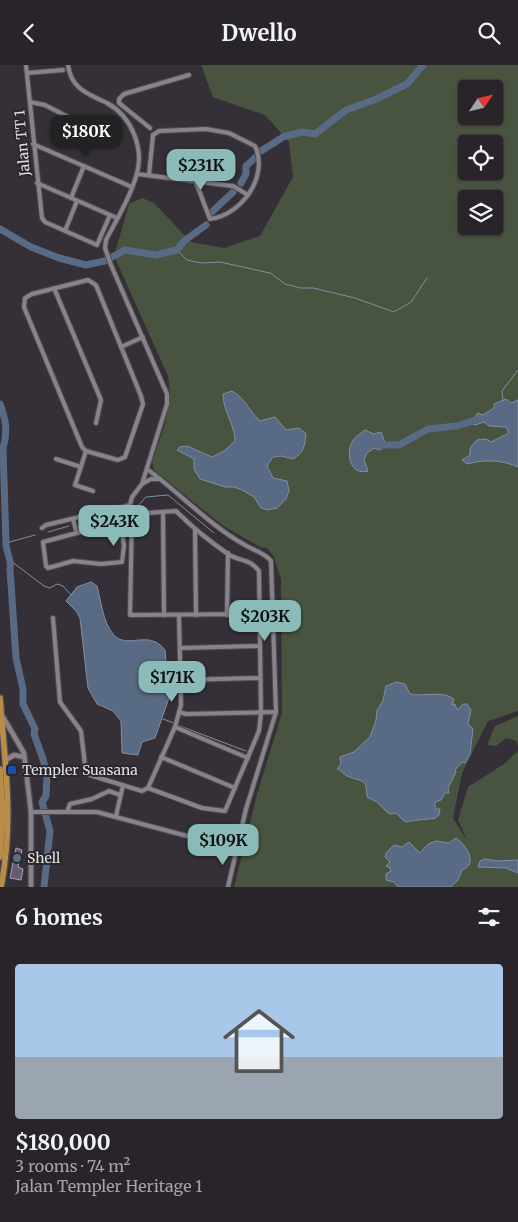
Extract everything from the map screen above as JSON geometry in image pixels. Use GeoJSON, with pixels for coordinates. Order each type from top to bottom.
{"type":"FeatureCollection","features":[{"type":"Feature","properties":{"kind":"highway"},"geometry":{"type":"LineString","coordinates":[[0,698],[9,817],[8,845],[1,887]]}},
{"type":"Feature","properties":{"kind":"highway"},"geometry":{"type":"LineString","coordinates":[[0,769],[3,816],[0,857]]}},
{"type":"Feature","properties":{"kind":"street","name":"Jalan TT 1"},"geometry":{"type":"LineString","coordinates":[[26,65],[42,218],[45,222],[65,231]]}},
{"type":"Feature","properties":{"kind":"street"},"geometry":{"type":"LineString","coordinates":[[68,65],[72,79],[78,87],[92,97],[107,104],[125,119],[135,137],[138,158],[137,172],[132,187],[106,240],[107,255],[167,393],[167,404],[147,469],[142,483],[132,497],[130,505],[132,514],[130,615],[260,614]]}},
{"type":"Feature","properties":{"kind":"street"},"geometry":{"type":"LineString","coordinates":[[27,73],[64,70]]}},
{"type":"Feature","properties":{"kind":"street"},"geometry":{"type":"LineString","coordinates":[[149,173],[153,135],[150,132],[150,128],[119,103],[121,97],[189,75]]}},
{"type":"Feature","properties":{"kind":"street"},"geometry":{"type":"LineString","coordinates":[[30,103],[45,105],[102,134],[110,121]]}},
{"type":"Feature","properties":{"kind":"street"},"geometry":{"type":"LineString","coordinates":[[150,128],[155,126],[159,131]]}},
{"type":"Feature","properties":{"kind":"street"},"geometry":{"type":"LineString","coordinates":[[153,135],[159,131],[206,129],[229,133],[255,146],[260,156],[254,186],[248,195],[226,214],[218,218],[210,219],[195,180]]}},
{"type":"Feature","properties":{"kind":"street"},"geometry":{"type":"LineString","coordinates":[[34,144],[132,187]]}},
{"type":"Feature","properties":{"kind":"street"},"geometry":{"type":"LineString","coordinates":[[71,198],[84,166]]}},
{"type":"Feature","properties":{"kind":"street"},"geometry":{"type":"LineString","coordinates":[[137,172],[233,185],[248,195]]}},
{"type":"Feature","properties":{"kind":"street"},"geometry":{"type":"LineString","coordinates":[[37,183],[117,218]]}},
{"type":"Feature","properties":{"kind":"street"},"geometry":{"type":"LineString","coordinates":[[77,201],[65,231],[97,245],[110,215]]}},
{"type":"Feature","properties":{"kind":"street"},"geometry":{"type":"LineString","coordinates":[[93,281],[121,347],[143,404],[125,457],[122,460],[118,461],[86,451],[78,440],[24,307],[27,296],[54,288],[93,281]]}},
{"type":"Feature","properties":{"kind":"street"},"geometry":{"type":"LineString","coordinates":[[54,288],[101,400],[96,423]]}},
{"type":"Feature","properties":{"kind":"street"},"geometry":{"type":"LineString","coordinates":[[121,347],[143,337]]}},
{"type":"Feature","properties":{"kind":"street"},"geometry":{"type":"LineString","coordinates":[[86,451],[76,485],[93,491]]}},
{"type":"Feature","properties":{"kind":"street"},"geometry":{"type":"LineString","coordinates":[[56,459],[81,467]]}},
{"type":"Feature","properties":{"kind":"street"},"geometry":{"type":"LineString","coordinates":[[147,469],[220,529],[244,545],[268,557],[271,561],[276,712],[246,809],[228,887]]}},
{"type":"Feature","properties":{"kind":"street"},"geometry":{"type":"LineString","coordinates":[[142,483],[152,479],[160,479]]}},
{"type":"Feature","properties":{"kind":"street"},"geometry":{"type":"LineString","coordinates":[[42,528],[46,525],[130,505]]}},
{"type":"Feature","properties":{"kind":"street"},"geometry":{"type":"LineString","coordinates":[[132,514],[176,511],[195,529],[228,553],[252,563],[259,571],[261,713],[259,731],[225,811],[202,808],[148,788]]}},
{"type":"Feature","properties":{"kind":"street"},"geometry":{"type":"LineString","coordinates":[[163,512],[164,615]]}},
{"type":"Feature","properties":{"kind":"street"},"geometry":{"type":"LineString","coordinates":[[73,519],[75,529],[85,526],[82,517]]}},
{"type":"Feature","properties":{"kind":"street"},"geometry":{"type":"LineString","coordinates":[[118,522],[121,524],[124,546],[123,561],[120,563],[101,564],[73,561],[48,568],[46,566],[43,542],[118,522]]}},
{"type":"Feature","properties":{"kind":"street"},"geometry":{"type":"LineString","coordinates":[[195,529],[196,615]]}},
{"type":"Feature","properties":{"kind":"street"},"geometry":{"type":"LineString","coordinates":[[227,615],[228,553]]}},
{"type":"Feature","properties":{"kind":"street"},"geometry":{"type":"LineString","coordinates":[[53,618],[60,702],[81,731],[86,774],[142,791],[148,788],[174,727],[181,705],[182,680],[179,615]]}},
{"type":"Feature","properties":{"kind":"street"},"geometry":{"type":"LineString","coordinates":[[181,648],[260,646]]}},
{"type":"Feature","properties":{"kind":"street"},"geometry":{"type":"LineString","coordinates":[[182,680],[260,679]]}},
{"type":"Feature","properties":{"kind":"street"},"geometry":{"type":"LineString","coordinates":[[179,712],[186,714],[276,712]]}},
{"type":"Feature","properties":{"kind":"street"},"geometry":{"type":"LineString","coordinates":[[1,714],[22,748],[24,757],[31,812],[31,887]]}},
{"type":"Feature","properties":{"kind":"street"},"geometry":{"type":"LineString","coordinates":[[174,727],[248,758]]}},
{"type":"Feature","properties":{"kind":"street"},"geometry":{"type":"LineString","coordinates":[[6,760],[14,755],[24,757]]}},
{"type":"Feature","properties":{"kind":"street"},"geometry":{"type":"LineString","coordinates":[[161,757],[235,788]]}},
{"type":"Feature","properties":{"kind":"street"},"geometry":{"type":"LineString","coordinates":[[116,816],[123,785]]}},
{"type":"Feature","properties":{"kind":"street"},"geometry":{"type":"LineString","coordinates":[[67,812],[70,804],[92,799],[108,791],[120,795]]}},
{"type":"Feature","properties":{"kind":"street"},"geometry":{"type":"LineString","coordinates":[[31,812],[97,812],[236,849]]}},
{"type":"Feature","properties":{"kind":"green space"},"geometry":{"type":"Polygon","coordinates":[[[201,65],[518,65],[518,711],[488,721],[462,773],[453,818],[467,840],[458,820],[468,787],[504,764],[518,751],[518,887],[234,887],[258,791],[282,713],[281,579],[274,557],[267,548],[260,547],[222,525],[154,470],[152,462],[168,409],[168,376],[114,256],[129,204],[142,198],[154,203],[191,242],[224,248],[260,236],[293,177],[289,142],[265,115],[213,97],[201,65]]]}},
{"type":"Feature","properties":{"kind":"green space"},"geometry":{"type":"Polygon","coordinates":[[[518,716],[518,745],[516,741],[506,738],[496,746],[487,745],[495,726],[518,716]]]}},
{"type":"Feature","properties":{"kind":"water"},"geometry":{"type":"Polygon","coordinates":[[[232,391],[240,397],[260,421],[275,417],[286,430],[299,428],[306,434],[303,448],[297,457],[293,459],[281,456],[273,457],[267,466],[273,478],[287,481],[289,491],[286,499],[277,508],[268,510],[261,508],[254,497],[242,490],[200,479],[194,469],[194,459],[177,450],[180,447],[187,446],[212,457],[224,451],[235,441],[223,394],[232,391]]]}},
{"type":"Feature","properties":{"kind":"water"},"geometry":{"type":"Polygon","coordinates":[[[506,399],[511,403],[518,400],[518,467],[493,461],[467,464],[462,460],[470,455],[470,448],[477,440],[486,439],[491,442],[509,433],[506,427],[489,426],[484,422],[475,425],[469,423],[478,413],[483,415],[494,408],[494,404],[506,399]]]}},
{"type":"Feature","properties":{"kind":"water"},"geometry":{"type":"Polygon","coordinates":[[[365,430],[374,434],[381,432],[386,445],[380,450],[374,448],[367,453],[364,460],[368,471],[362,472],[353,467],[349,451],[353,440],[365,430]]]}},
{"type":"Feature","properties":{"kind":"water"},"geometry":{"type":"Polygon","coordinates":[[[91,582],[97,586],[105,617],[113,634],[125,641],[152,641],[165,650],[169,698],[155,738],[142,742],[138,755],[122,753],[121,721],[113,711],[97,704],[88,688],[80,618],[66,601],[77,587],[91,582]]]}},
{"type":"Feature","properties":{"kind":"water"},"geometry":{"type":"Polygon","coordinates":[[[397,682],[405,684],[410,694],[449,696],[454,699],[452,705],[455,704],[457,710],[463,704],[467,704],[471,710],[468,724],[473,729],[470,754],[465,763],[462,762],[455,770],[456,772],[448,788],[449,793],[445,793],[441,800],[435,802],[435,809],[440,809],[439,815],[434,819],[405,822],[396,813],[389,814],[377,802],[367,797],[365,783],[347,776],[337,769],[341,764],[340,757],[354,752],[370,737],[376,720],[377,710],[383,701],[386,686],[397,682]]]}},
{"type":"Feature","properties":{"kind":"water"},"geometry":{"type":"Polygon","coordinates":[[[456,838],[467,850],[470,863],[462,870],[458,880],[451,887],[398,887],[394,882],[386,880],[386,874],[391,871],[386,866],[390,862],[385,857],[386,853],[394,845],[402,847],[409,842],[420,853],[428,844],[436,841],[449,843],[456,838]]]}},
{"type":"Feature","properties":{"kind":"water"},"geometry":{"type":"Polygon","coordinates":[[[485,859],[498,861],[518,860],[518,873],[506,868],[478,867],[480,861],[485,859]]]}},
{"type":"Feature","properties":{"kind":"building","name":"Shell"},"geometry":{"type":"Polygon","coordinates":[[[16,848],[22,850],[18,867],[23,869],[21,880],[10,878],[16,848]]]}},
{"type":"Feature","properties":{"kind":"waterway"},"geometry":{"type":"LineString","coordinates":[[283,137],[302,132],[315,134],[346,110],[374,100],[407,84],[423,65]]}},
{"type":"Feature","properties":{"kind":"waterway"},"geometry":{"type":"LineString","coordinates":[[261,151],[280,139]]}},
{"type":"Feature","properties":{"kind":"waterway"},"geometry":{"type":"LineString","coordinates":[[241,183],[246,174],[246,166],[257,156]]}},
{"type":"Feature","properties":{"kind":"waterway"},"geometry":{"type":"LineString","coordinates":[[212,212],[233,192]]}},
{"type":"Feature","properties":{"kind":"waterway"},"geometry":{"type":"LineString","coordinates":[[112,257],[125,250],[156,255],[177,250],[184,241],[206,225]]}},
{"type":"Feature","properties":{"kind":"waterway"},"geometry":{"type":"LineString","coordinates":[[0,229],[31,247],[59,258],[86,265],[105,261]]}},
{"type":"Feature","properties":{"kind":"waterway"},"geometry":{"type":"LineString","coordinates":[[177,250],[187,260],[201,263],[220,262],[270,273],[285,284],[301,288],[313,288],[355,298],[394,312],[411,302],[427,278]]}},
{"type":"Feature","properties":{"kind":"waterway"},"geometry":{"type":"LineString","coordinates":[[503,401],[502,391],[518,370]]}},
{"type":"Feature","properties":{"kind":"waterway"},"geometry":{"type":"LineString","coordinates":[[0,404],[6,426],[3,448],[6,543],[10,562],[16,658],[23,689],[23,704],[35,729],[34,734],[47,775],[46,796],[42,802],[50,831],[44,887]]}},
{"type":"Feature","properties":{"kind":"waterway"},"geometry":{"type":"LineString","coordinates":[[377,445],[399,445],[428,429],[457,426],[476,420]]}},
{"type":"Feature","properties":{"kind":"waterway"},"geometry":{"type":"LineString","coordinates":[[135,509],[146,497],[168,495],[214,533]]}},
{"type":"Feature","properties":{"kind":"waterway"},"geometry":{"type":"LineString","coordinates":[[90,521],[124,512]]}},
{"type":"Feature","properties":{"kind":"waterway"},"geometry":{"type":"LineString","coordinates":[[48,532],[69,526]]}},
{"type":"Feature","properties":{"kind":"waterway"},"geometry":{"type":"LineString","coordinates":[[6,543],[35,535]]}},
{"type":"Feature","properties":{"kind":"waterway"},"geometry":{"type":"LineString","coordinates":[[11,561],[44,586],[50,588],[57,584],[63,586],[71,595]]}},
{"type":"Feature","properties":{"kind":"waterway"},"geometry":{"type":"LineString","coordinates":[[163,719],[174,723]]}},
{"type":"Feature","properties":{"kind":"waterway"},"geometry":{"type":"LineString","coordinates":[[180,726],[246,751]]}},
{"type":"Feature","properties":{"kind":"place","name":"Templer Suasana"},"geometry":{"type":"Point","coordinates":[12,770]}},
{"type":"Feature","properties":{"kind":"place","name":"Shell"},"geometry":{"type":"Point","coordinates":[17,858]}}]}
